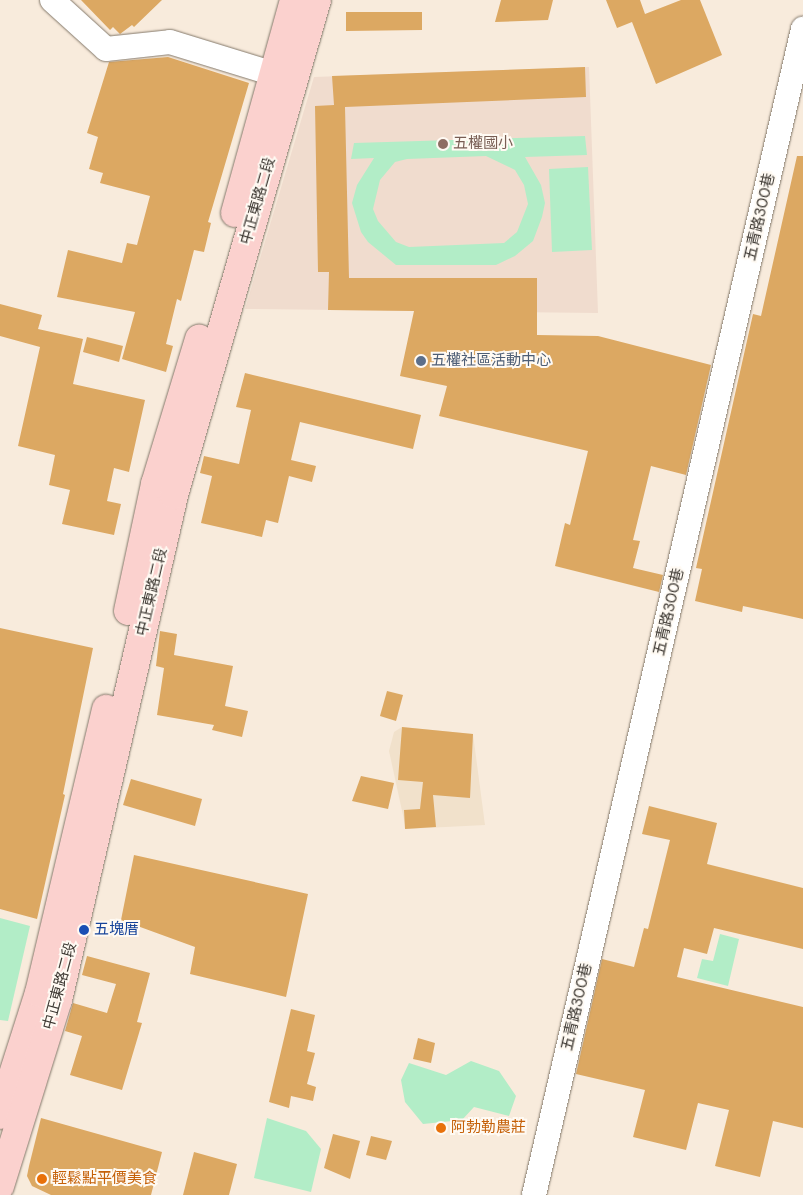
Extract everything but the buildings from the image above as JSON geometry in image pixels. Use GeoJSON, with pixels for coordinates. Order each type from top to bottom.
{"type":"FeatureCollection","features":[{"type":"Feature","properties":{"kind":"main road","name":"中正東路二段"},"geometry":{"type":"LineString","coordinates":[[0,1186],[58,1000],[174,495],[284,77],[294,0]]}},
{"type":"Feature","properties":{"kind":"main road","name":"中正東路二段"},"geometry":{"type":"LineString","coordinates":[[0,1115],[39,992],[115,674],[155,484],[284,77],[317,0]]}},
{"type":"Feature","properties":{"kind":"street"},"geometry":{"type":"LineString","coordinates":[[52,0],[106,49],[170,42],[284,77]]}},
{"type":"Feature","properties":{"kind":"street","name":"五青路300巷"},"geometry":{"type":"LineString","coordinates":[[534,1195],[803,29]]}},
{"type":"Feature","properties":{"kind":"shaded area","name":"五權國小"},"geometry":{"type":"Polygon","coordinates":[[[589,67],[598,313],[245,309],[314,77],[589,67]]]}},
{"type":"Feature","properties":{"kind":"shaded area"},"geometry":{"type":"Polygon","coordinates":[[[402,727],[473,734],[485,825],[406,829],[389,751],[394,732],[402,727]]]}},
{"type":"Feature","properties":{"kind":"green space"},"geometry":{"type":"Polygon","coordinates":[[[585,136],[587,155],[525,157],[541,185],[545,203],[533,241],[515,256],[496,265],[396,265],[368,242],[361,232],[352,203],[357,185],[374,158],[351,159],[354,143],[585,136]],[[486,156],[407,159],[395,162],[380,180],[373,209],[378,221],[396,242],[409,247],[504,243],[517,232],[528,204],[524,185],[515,170],[486,156]]]}},
{"type":"Feature","properties":{"kind":"green space"},"geometry":{"type":"Polygon","coordinates":[[[588,167],[592,250],[552,252],[549,169],[588,167]]]}},
{"type":"Feature","properties":{"kind":"green space"},"geometry":{"type":"Polygon","coordinates":[[[0,918],[30,926],[8,1021],[0,1020],[0,918]]]}},
{"type":"Feature","properties":{"kind":"green space"},"geometry":{"type":"Polygon","coordinates":[[[720,934],[739,939],[728,986],[697,978],[702,959],[713,961],[720,934]]]}},
{"type":"Feature","properties":{"kind":"green space"},"geometry":{"type":"Polygon","coordinates":[[[471,1061],[499,1071],[516,1096],[509,1116],[474,1107],[462,1120],[423,1124],[405,1102],[401,1080],[409,1063],[446,1075],[471,1061]]]}},
{"type":"Feature","properties":{"kind":"green space"},"geometry":{"type":"Polygon","coordinates":[[[267,1118],[306,1131],[321,1149],[311,1192],[254,1178],[267,1118]]]}},
{"type":"Feature","properties":{"kind":"place","name":"五權國小"},"geometry":{"type":"Point","coordinates":[443,144]}},
{"type":"Feature","properties":{"kind":"place","name":"五權社區活動中心"},"geometry":{"type":"Point","coordinates":[421,361]}},
{"type":"Feature","properties":{"kind":"place","name":"五塊厝"},"geometry":{"type":"Point","coordinates":[84,930]}},
{"type":"Feature","properties":{"kind":"place","name":"阿勃勒農莊"},"geometry":{"type":"Point","coordinates":[441,1128]}},
{"type":"Feature","properties":{"kind":"place","name":"輕鬆點平價美食"},"geometry":{"type":"Point","coordinates":[42,1179]}}]}
